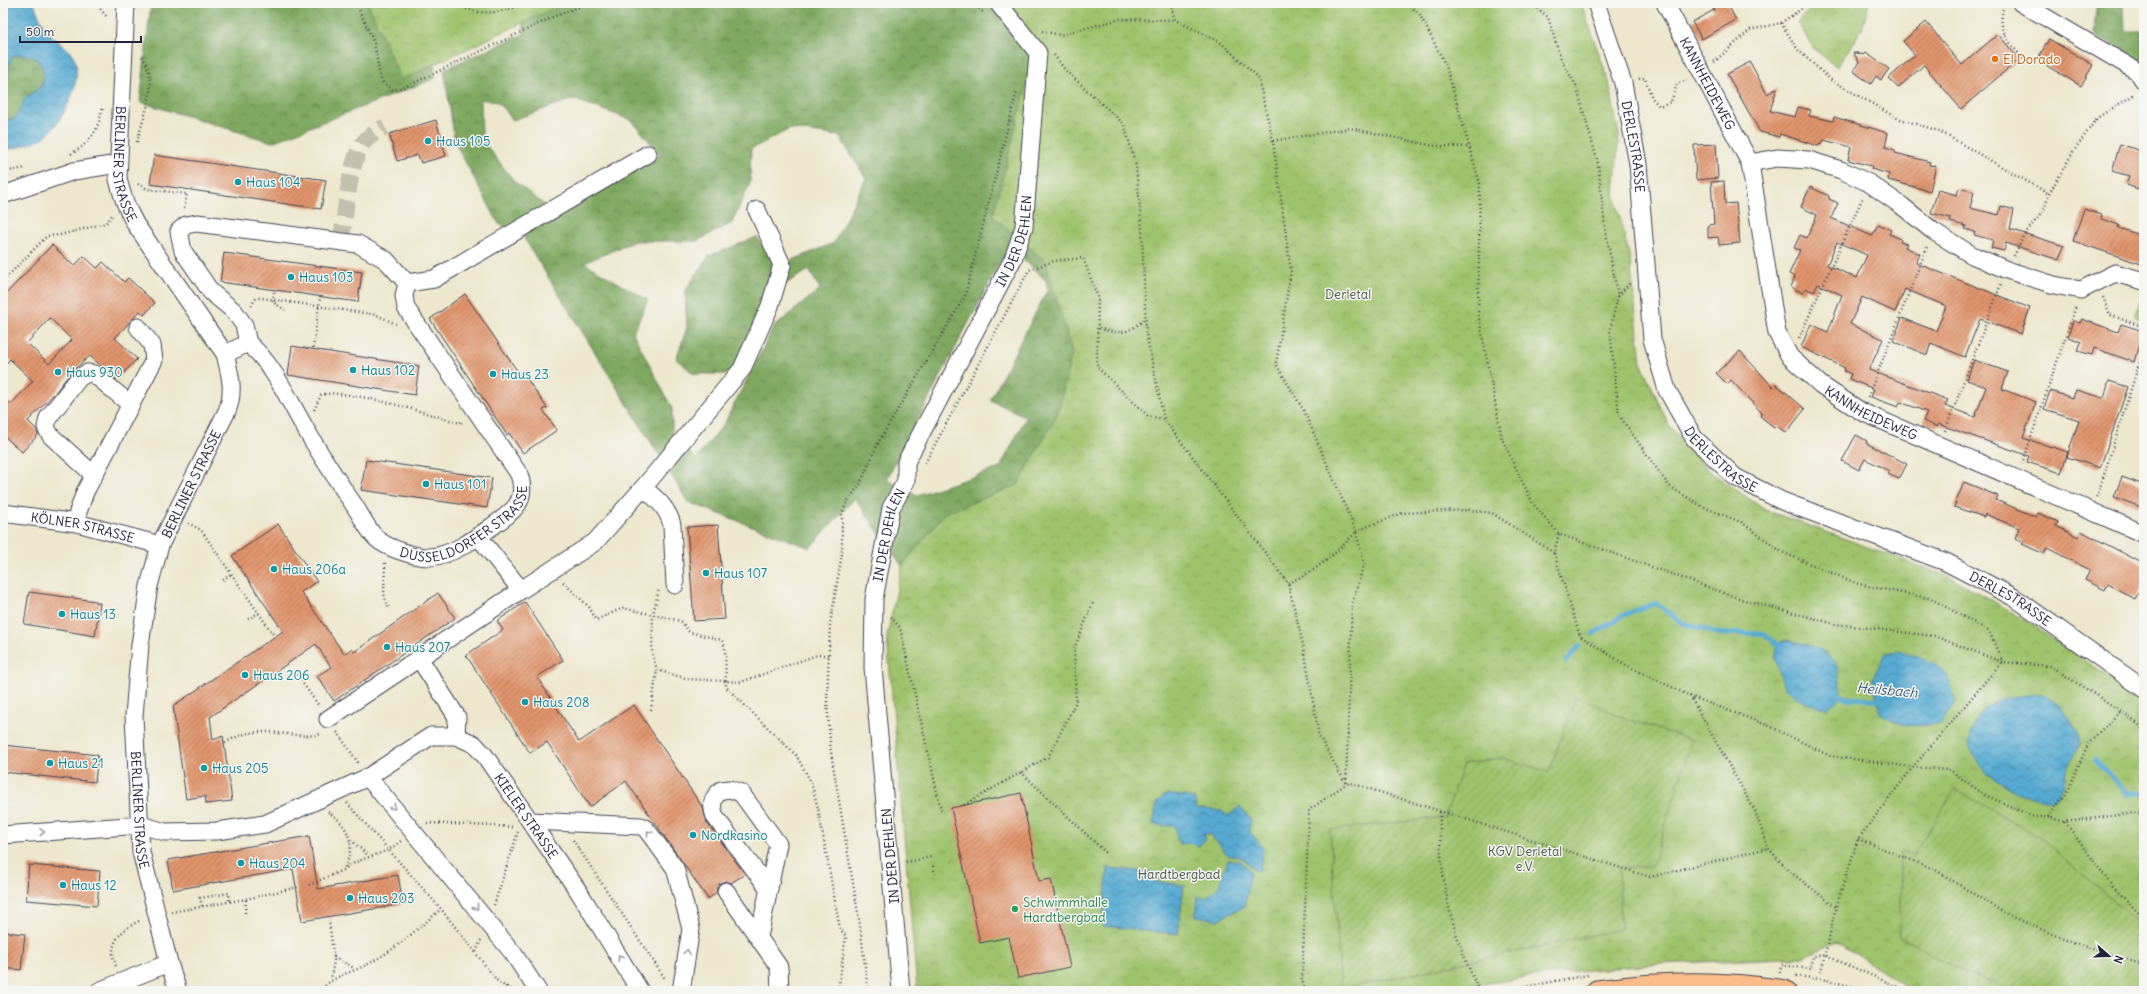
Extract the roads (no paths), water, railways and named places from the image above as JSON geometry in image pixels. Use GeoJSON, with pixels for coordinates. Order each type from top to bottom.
{"type":"FeatureCollection","features":[{"type":"Feature","properties":{"kind":"main road"},"geometry":{"type":"LineString","coordinates":[[1597,991],[1689,985],[1738,986],[1782,983]]}},
{"type":"Feature","properties":{"kind":"street","name":"BERLINER STRASSE"},"geometry":{"type":"LineString","coordinates":[[126,3],[118,164],[118,179],[125,206],[224,354],[231,379],[231,400],[160,545],[149,586],[140,645],[134,716],[141,825],[141,852],[156,915],[178,991]]}},
{"type":"Feature","properties":{"kind":"street","name":"IN DER DEHLEN"},"geometry":{"type":"LineString","coordinates":[[901,991],[873,667],[874,599],[891,508],[906,481],[906,462],[1013,260],[1024,227],[1038,53],[1018,26],[998,3]]}},
{"type":"Feature","properties":{"kind":"street","name":"DERLESTRASSE"},"geometry":{"type":"LineString","coordinates":[[1596,3],[1623,83],[1638,164],[1652,339],[1667,390],[1694,438],[1735,478],[1782,501],[1946,562],[2015,598],[2144,689]]}},
{"type":"Feature","properties":{"kind":"street","name":"KANNHEIDEWEG"},"geometry":{"type":"LineString","coordinates":[[1665,3],[1750,163],[1777,333],[1790,357],[1821,385],[1862,412],[2144,534]]}},
{"type":"Feature","properties":{"kind":"street"},"geometry":{"type":"LineString","coordinates":[[2013,4],[2140,77]]}},
{"type":"Feature","properties":{"kind":"street"},"geometry":{"type":"LineString","coordinates":[[224,354],[248,343],[244,325],[234,311],[210,292],[183,250],[179,231],[186,225],[197,223],[358,244],[386,260],[407,283],[434,279],[648,154]]}},
{"type":"Feature","properties":{"kind":"street"},"geometry":{"type":"LineString","coordinates":[[1750,163],[1777,158],[1809,160],[1841,170],[1869,183],[1902,206],[1933,231],[1972,255],[2007,270],[2054,286],[2081,290],[2115,273],[2144,281]]}},
{"type":"Feature","properties":{"kind":"street"},"geometry":{"type":"LineString","coordinates":[[3,195],[74,171],[118,164]]}},
{"type":"Feature","properties":{"kind":"street"},"geometry":{"type":"LineString","coordinates":[[328,725],[419,658],[595,542],[643,488],[742,369],[770,306],[782,265],[757,210]]}},
{"type":"Feature","properties":{"kind":"street","name":"DÜSSELDORFER STRASSE"},"geometry":{"type":"LineString","coordinates":[[248,343],[262,355],[303,425],[376,538],[416,555],[430,557],[454,550],[478,536],[513,511],[521,498],[522,484],[519,474],[406,308],[404,296],[407,283]]}},
{"type":"Feature","properties":{"kind":"street"},"geometry":{"type":"LineString","coordinates":[[77,523],[81,502],[154,360],[152,345],[138,327]]}},
{"type":"Feature","properties":{"kind":"street"},"geometry":{"type":"LineString","coordinates":[[94,475],[51,436],[46,428],[48,418],[79,378],[87,373],[94,374],[131,405]]}},
{"type":"Feature","properties":{"kind":"street"},"geometry":{"type":"LineString","coordinates":[[643,488],[656,497],[670,516],[672,525],[675,585]]}},
{"type":"Feature","properties":{"kind":"street","name":"KÖLNER STRASSE"},"geometry":{"type":"LineString","coordinates":[[3,514],[77,523],[160,545]]}},
{"type":"Feature","properties":{"kind":"street"},"geometry":{"type":"LineString","coordinates":[[478,536],[521,590]]}},
{"type":"Feature","properties":{"kind":"street"},"geometry":{"type":"LineString","coordinates":[[419,658],[457,716],[456,736]]}},
{"type":"Feature","properties":{"kind":"street","name":"KIELER STRASSE"},"geometry":{"type":"LineString","coordinates":[[141,825],[165,832],[217,831],[266,824],[368,777],[431,736],[456,736],[474,744],[485,756],[514,798],[524,824],[578,892],[640,991]]}},
{"type":"Feature","properties":{"kind":"street"},"geometry":{"type":"LineString","coordinates":[[368,777],[513,953],[538,991]]}},
{"type":"Feature","properties":{"kind":"street"},"geometry":{"type":"LineString","coordinates":[[759,937],[769,889],[778,844],[741,794],[730,789],[721,790],[715,796],[711,805],[716,817],[769,889]]}},
{"type":"Feature","properties":{"kind":"street"},"geometry":{"type":"LineString","coordinates":[[524,824],[641,826],[646,828],[675,868],[690,929],[681,991]]}},
{"type":"Feature","properties":{"kind":"street"},"geometry":{"type":"LineString","coordinates":[[3,835],[141,825]]}},
{"type":"Feature","properties":{"kind":"street"},"geometry":{"type":"LineString","coordinates":[[726,891],[780,967],[780,991]]}},
{"type":"Feature","properties":{"kind":"street"},"geometry":{"type":"LineString","coordinates":[[99,991],[169,963]]}},
{"type":"Feature","properties":{"kind":"water"},"geometry":{"type":"Polygon","coordinates":[[[3,3],[34,3],[37,12],[48,32],[72,54],[76,63],[76,74],[70,100],[57,124],[49,133],[36,141],[3,151],[3,118],[8,120],[15,118],[18,115],[25,98],[42,86],[43,72],[42,66],[34,58],[21,55],[13,56],[9,65],[6,89],[3,93],[3,3]]]}},
{"type":"Feature","properties":{"kind":"water"},"geometry":{"type":"Polygon","coordinates":[[[1786,640],[1817,648],[1830,657],[1835,663],[1839,673],[1841,696],[1828,709],[1806,703],[1784,688],[1775,657],[1778,644],[1786,640]]]}},
{"type":"Feature","properties":{"kind":"water"},"geometry":{"type":"Polygon","coordinates":[[[1898,651],[1918,656],[1937,665],[1948,678],[1956,702],[1939,724],[1902,724],[1880,713],[1873,678],[1885,653],[1898,651]]]}},
{"type":"Feature","properties":{"kind":"water"},"geometry":{"type":"Polygon","coordinates":[[[2035,694],[2045,696],[2059,704],[2078,732],[2080,744],[2065,774],[2064,785],[2056,798],[2049,800],[2018,793],[1985,772],[1969,746],[1974,723],[1983,710],[2004,699],[2035,694]]]}},
{"type":"Feature","properties":{"kind":"water"},"geometry":{"type":"Polygon","coordinates":[[[1167,794],[1194,798],[1196,808],[1222,811],[1227,816],[1240,807],[1251,820],[1249,831],[1263,847],[1260,871],[1254,870],[1243,858],[1228,855],[1210,834],[1203,834],[1205,840],[1199,846],[1190,843],[1179,844],[1174,825],[1162,826],[1153,824],[1157,802],[1167,794]]]}},
{"type":"Feature","properties":{"kind":"water"},"geometry":{"type":"Polygon","coordinates":[[[1228,860],[1241,861],[1250,871],[1245,906],[1218,920],[1196,916],[1198,897],[1205,898],[1218,888],[1228,860]]]}},
{"type":"Feature","properties":{"kind":"water"},"geometry":{"type":"Polygon","coordinates":[[[1108,868],[1157,873],[1156,882],[1184,885],[1178,934],[1102,926],[1108,868]]]}},
{"type":"Feature","properties":{"kind":"waterway","name":"Heilsbach"},"geometry":{"type":"LineString","coordinates":[[1593,634],[1626,614],[1656,603],[1682,623],[1721,634],[1761,633],[1778,644],[1781,649]]}},
{"type":"Feature","properties":{"kind":"waterway","name":"Heilsbach"},"geometry":{"type":"LineString","coordinates":[[1566,662],[1579,646]]}},
{"type":"Feature","properties":{"kind":"waterway","name":"Heilsbach"},"geometry":{"type":"LineString","coordinates":[[1836,693],[1847,698],[1883,700]]}},
{"type":"Feature","properties":{"kind":"waterway","name":"Heilsbach"},"geometry":{"type":"LineString","coordinates":[[2095,760],[2127,793],[2144,793]]}},
{"type":"Feature","properties":{"kind":"tunnel"},"geometry":{"type":"LineString","coordinates":[[341,242],[351,176],[358,152],[368,138],[385,127]]}},
{"type":"Feature","properties":{"kind":"place","name":"El Dorado"},"geometry":{"type":"Point","coordinates":[1995,59]}},
{"type":"Feature","properties":{"kind":"place","name":"Haus 105"},"geometry":{"type":"Point","coordinates":[428,141]}},
{"type":"Feature","properties":{"kind":"place","name":"Haus 104"},"geometry":{"type":"Point","coordinates":[238,182]}},
{"type":"Feature","properties":{"kind":"place","name":"Haus 103"},"geometry":{"type":"Point","coordinates":[291,277]}},
{"type":"Feature","properties":{"kind":"place","name":"Haus 102"},"geometry":{"type":"Point","coordinates":[353,370]}},
{"type":"Feature","properties":{"kind":"place","name":"Haus 930"},"geometry":{"type":"Point","coordinates":[58,372]}},
{"type":"Feature","properties":{"kind":"place","name":"Haus 23"},"geometry":{"type":"Point","coordinates":[493,374]}},
{"type":"Feature","properties":{"kind":"place","name":"Haus 101"},"geometry":{"type":"Point","coordinates":[426,484]}},
{"type":"Feature","properties":{"kind":"place","name":"Haus 206a"},"geometry":{"type":"Point","coordinates":[274,569]}},
{"type":"Feature","properties":{"kind":"place","name":"Haus 107"},"geometry":{"type":"Point","coordinates":[706,573]}},
{"type":"Feature","properties":{"kind":"place","name":"Haus 13"},"geometry":{"type":"Point","coordinates":[62,614]}},
{"type":"Feature","properties":{"kind":"place","name":"Haus 207"},"geometry":{"type":"Point","coordinates":[387,647]}},
{"type":"Feature","properties":{"kind":"place","name":"Haus 206"},"geometry":{"type":"Point","coordinates":[245,675]}},
{"type":"Feature","properties":{"kind":"place","name":"Haus 208"},"geometry":{"type":"Point","coordinates":[525,702]}},
{"type":"Feature","properties":{"kind":"place","name":"Haus 21"},"geometry":{"type":"Point","coordinates":[50,763]}},
{"type":"Feature","properties":{"kind":"place","name":"Haus 205"},"geometry":{"type":"Point","coordinates":[204,768]}},
{"type":"Feature","properties":{"kind":"place","name":"Nordkasino"},"geometry":{"type":"Point","coordinates":[693,835]}},
{"type":"Feature","properties":{"kind":"place","name":"Haus 204"},"geometry":{"type":"Point","coordinates":[241,863]}},
{"type":"Feature","properties":{"kind":"place","name":"Haus 12"},"geometry":{"type":"Point","coordinates":[63,885]}},
{"type":"Feature","properties":{"kind":"place","name":"Haus 203"},"geometry":{"type":"Point","coordinates":[350,898]}},
{"type":"Feature","properties":{"kind":"place","name":"Schwimmhalle Hardtbergbad"},"geometry":{"type":"Point","coordinates":[1015,909]}},
{"type":"Feature","properties":{"kind":"park label","name":"Derletal"},"geometry":{"type":"Point","coordinates":[1348,294]}},
{"type":"Feature","properties":{"kind":"park label","name":"KGV Derletal e.V."},"geometry":{"type":"Point","coordinates":[1525,858]}},
{"type":"Feature","properties":{"kind":"park label","name":"Hardtbergbad"},"geometry":{"type":"Point","coordinates":[1179,874]}}]}
